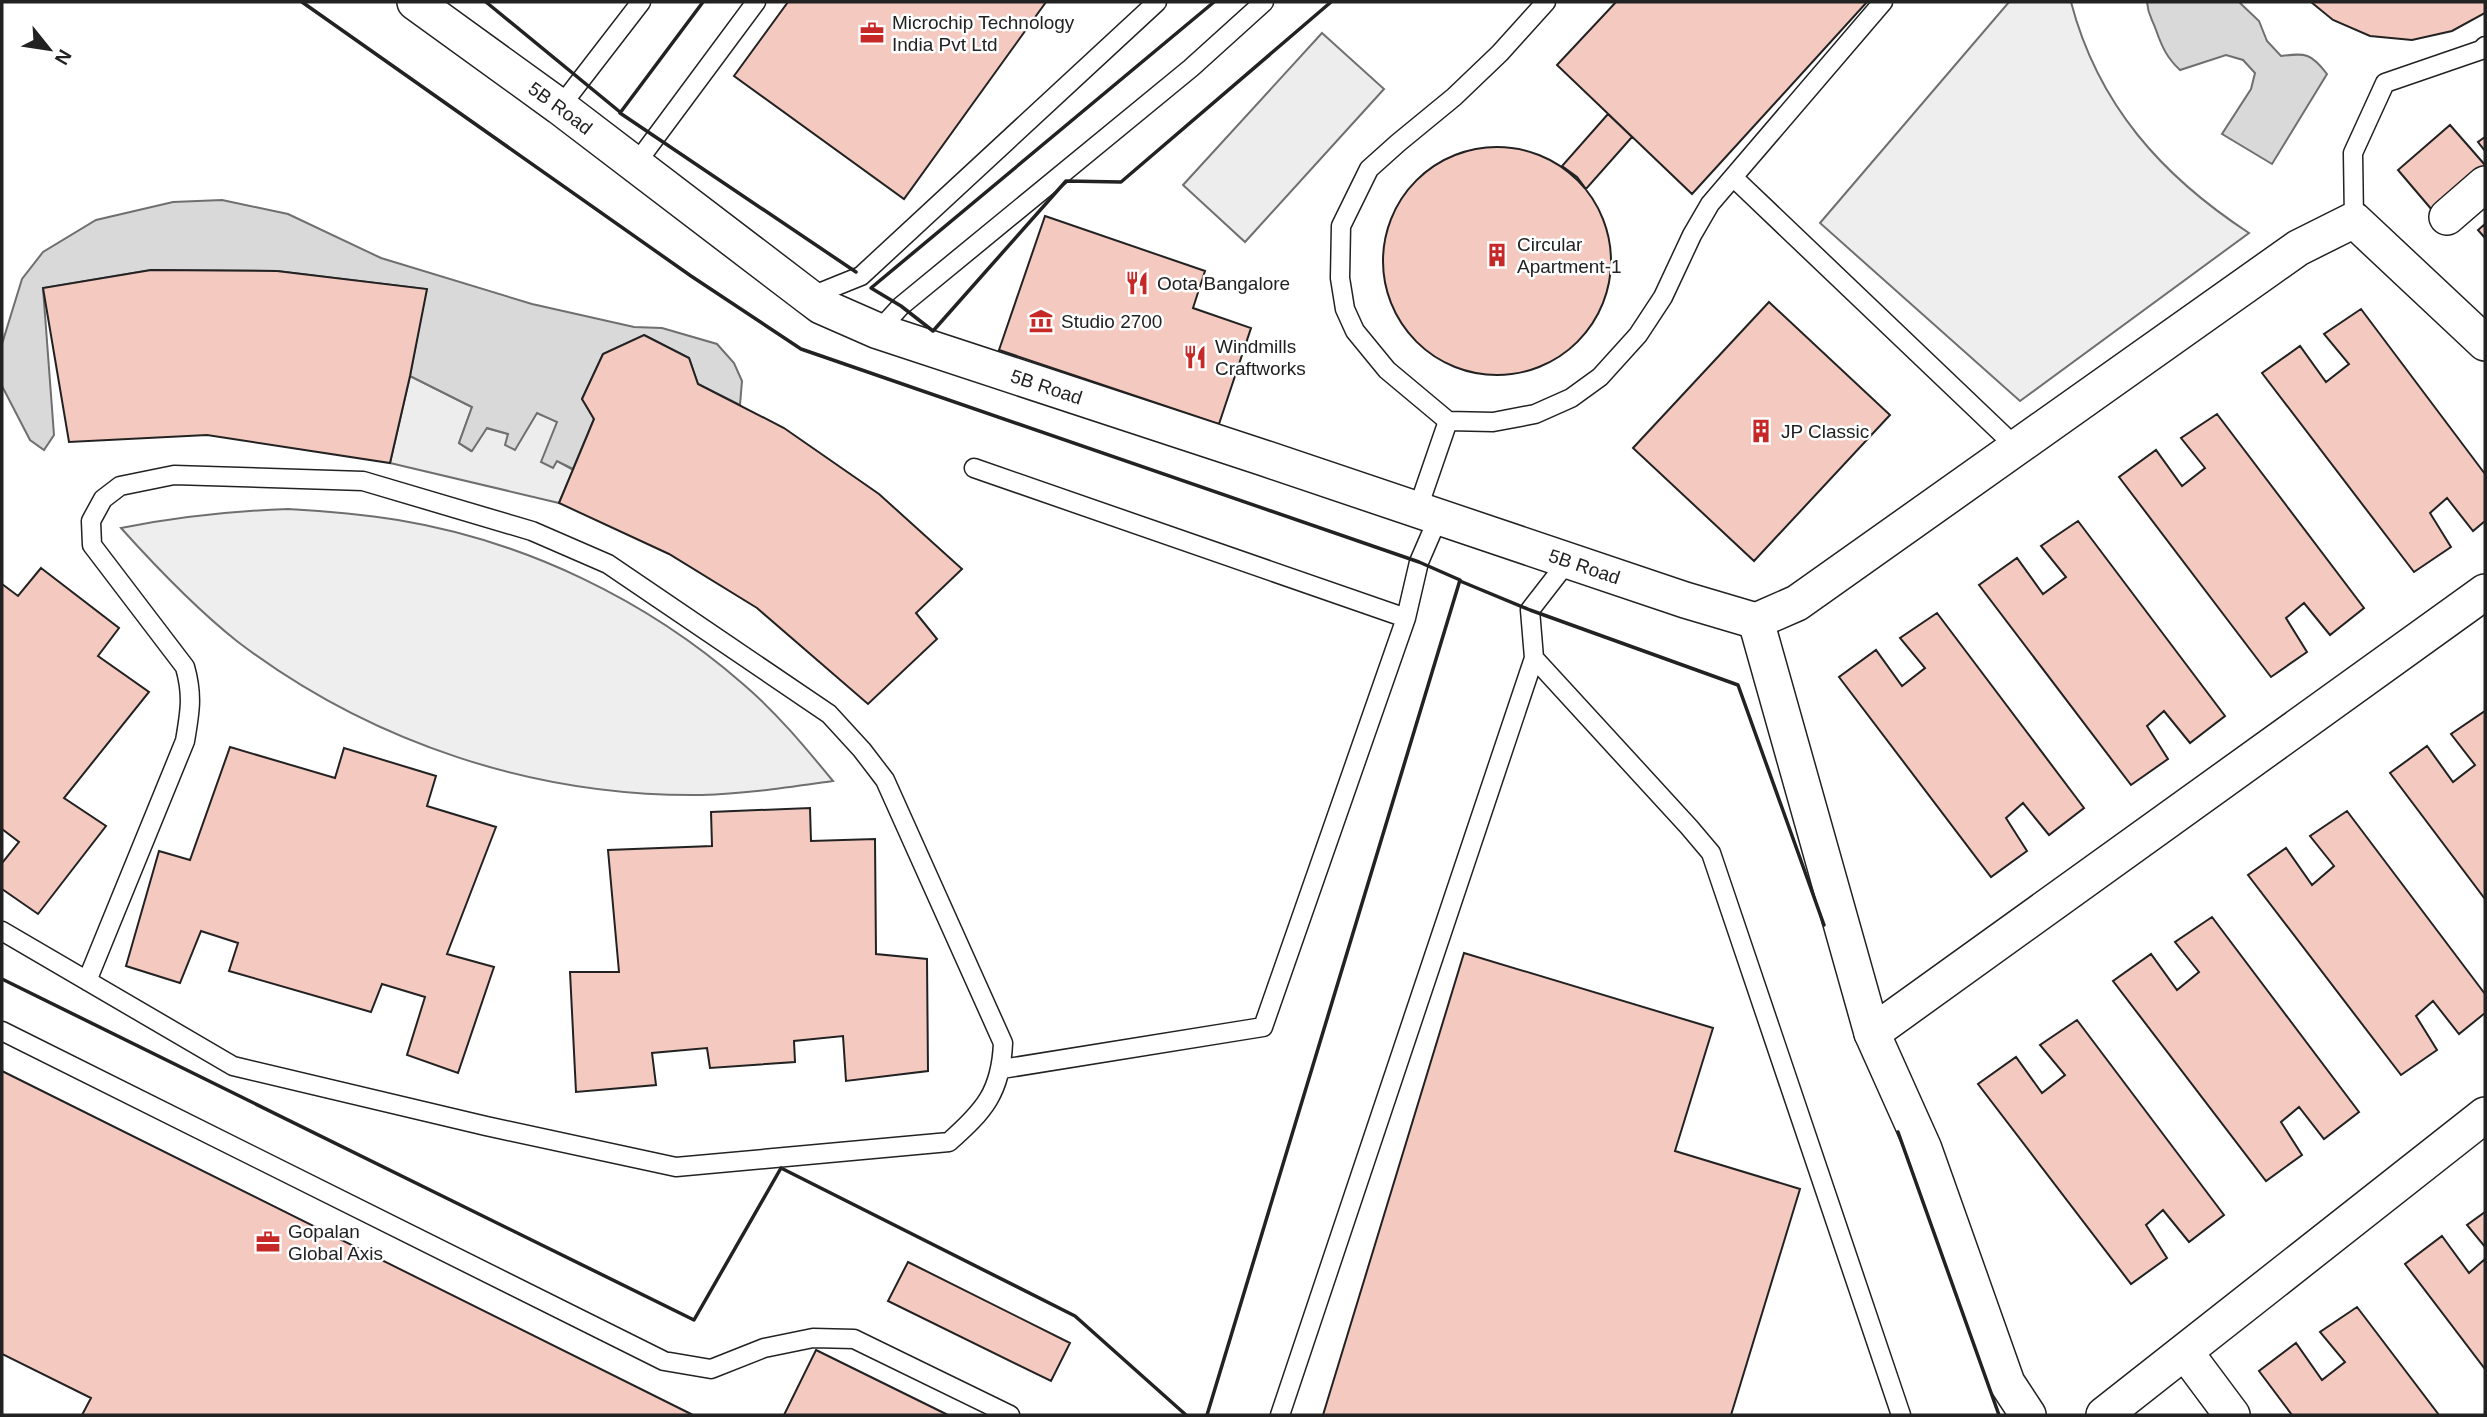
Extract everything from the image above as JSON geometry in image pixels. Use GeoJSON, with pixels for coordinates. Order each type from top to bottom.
{"type":"FeatureCollection","features":[{"type":"Feature","properties":{"kind":"street","name":"5B Road"},"geometry":{"type":"LineString","coordinates":[[419,3],[821,306],[878,331],[1685,600],[1756,621]]}},
{"type":"Feature","properties":{"kind":"street"},"geometry":{"type":"LineString","coordinates":[[2446,217],[2485,184]]}},
{"type":"Feature","properties":{"kind":"street"},"geometry":{"type":"LineString","coordinates":[[2028,1415],[2007,1383],[1924,1149],[1872,1033],[1756,621],[1797,603],[2298,248],[2354,220],[2485,344]]}},
{"type":"Feature","properties":{"kind":"street"},"geometry":{"type":"LineString","coordinates":[[1872,1033],[2485,592]]}},
{"type":"Feature","properties":{"kind":"street"},"geometry":{"type":"LineString","coordinates":[[2104,1415],[2485,1115]]}},
{"type":"Feature","properties":{"kind":"street"},"geometry":{"type":"LineString","coordinates":[[2185,1352],[2232,1415]]}},
{"type":"Feature","properties":{"kind":"lane"},"geometry":{"type":"LineString","coordinates":[[560,107],[641,2]]}},
{"type":"Feature","properties":{"kind":"lane"},"geometry":{"type":"LineString","coordinates":[[635,165],[756,2]]}},
{"type":"Feature","properties":{"kind":"lane"},"geometry":{"type":"LineString","coordinates":[[808,297],[861,276],[1157,2]]}},
{"type":"Feature","properties":{"kind":"lane"},"geometry":{"type":"LineString","coordinates":[[878,331],[901,306],[1191,68],[1264,2]]}},
{"type":"Feature","properties":{"kind":"lane"},"geometry":{"type":"LineString","coordinates":[[1546,2],[1500,53],[1454,97],[1369,169],[1341,226],[1340,278],[1345,309],[1355,331],[1387,370],[1448,421],[1493,422],[1535,414],[1571,398],[1600,377],[1638,335],[1663,297],[1704,215],[1883,2]]}},
{"type":"Feature","properties":{"kind":"lane"},"geometry":{"type":"LineString","coordinates":[[2354,220],[2353,153],[2385,83],[2481,50],[2485,46]]}},
{"type":"Feature","properties":{"kind":"lane"},"geometry":{"type":"LineString","coordinates":[[1734,177],[2016,447]]}},
{"type":"Feature","properties":{"kind":"lane"},"geometry":{"type":"LineString","coordinates":[[1002,1069],[1262,1027],[1406,618],[1448,421]]}},
{"type":"Feature","properties":{"kind":"lane"},"geometry":{"type":"LineString","coordinates":[[974,468],[1406,618]]}},
{"type":"Feature","properties":{"kind":"lane"},"geometry":{"type":"LineString","coordinates":[[2,931],[87,981],[233,1066],[676,1167],[949,1142],[975,1118],[993,1093],[1002,1069],[1003,1043],[885,780],[829,714],[608,564],[532,531],[363,481],[174,475],[120,486],[103,499],[91,521],[92,545],[185,667],[191,688],[191,707],[185,741],[87,981]]}},
{"type":"Feature","properties":{"kind":"lane"},"geometry":{"type":"LineString","coordinates":[[1280,1415],[1534,658],[1530,610],[1568,561]]}},
{"type":"Feature","properties":{"kind":"lane"},"geometry":{"type":"LineString","coordinates":[[1534,658],[1711,853],[1901,1415]]}},
{"type":"Feature","properties":{"kind":"lane"},"geometry":{"type":"LineString","coordinates":[[2,1031],[664,1361],[710,1369],[764,1348],[813,1338],[854,1339],[1010,1415]]}},
{"type":"Feature","properties":{"kind":"shaded area"},"geometry":{"type":"Polygon","coordinates":[[[2009,2],[2071,2],[2098,74],[2138,135],[2188,187],[2249,233],[2020,401],[1820,223],[2009,2]]]}},
{"type":"Feature","properties":{"kind":"shaded area"},"geometry":{"type":"Polygon","coordinates":[[[2147,2],[2239,2],[2259,21],[2267,41],[2281,56],[2307,56],[2317,62],[2327,74],[2272,164],[2222,134],[2251,89],[2255,73],[2243,60],[2226,55],[2180,70],[2163,47],[2149,14],[2147,2]]]}},
{"type":"Feature","properties":{"kind":"shaded area"},"geometry":{"type":"Polygon","coordinates":[[[1322,33],[1384,89],[1245,242],[1183,185],[1322,33]]]}},
{"type":"Feature","properties":{"kind":"shaded area"},"geometry":{"type":"Polygon","coordinates":[[[222,200],[288,214],[381,258],[532,304],[634,327],[662,328],[717,344],[734,363],[742,381],[740,405],[698,384],[689,358],[644,335],[603,354],[582,399],[594,419],[573,469],[557,461],[553,468],[541,462],[557,422],[537,413],[515,450],[505,445],[508,434],[487,428],[472,451],[459,443],[472,407],[410,376],[426,289],[277,271],[151,270],[43,288],[54,435],[44,450],[30,440],[2,386],[2,344],[22,279],[43,252],[96,220],[173,202],[222,200]]]}},
{"type":"Feature","properties":{"kind":"shaded area"},"geometry":{"type":"Polygon","coordinates":[[[410,376],[472,407],[459,443],[471,451],[486,428],[508,434],[537,413],[557,421],[557,461],[573,470],[559,503],[390,463],[410,376]]]}},
{"type":"Feature","properties":{"kind":"shaded area"},"geometry":{"type":"Polygon","coordinates":[[[288,509],[370,516],[445,530],[538,559],[582,578],[666,626],[706,654],[767,707],[833,781],[702,795],[640,793],[578,786],[517,774],[457,757],[399,735],[343,709],[289,678],[238,642],[207,615],[121,528],[204,515],[288,509]]]}},
{"type":"Feature","properties":{"kind":"building"},"geometry":{"type":"Polygon","coordinates":[[[788,2],[1046,2],[904,199],[734,76],[788,2]]]}},
{"type":"Feature","properties":{"kind":"building"},"geometry":{"type":"Polygon","coordinates":[[[1616,2],[1867,2],[1692,194],[1557,65],[1616,2]]]}},
{"type":"Feature","properties":{"kind":"building"},"geometry":{"type":"Polygon","coordinates":[[[2311,2],[2485,2],[2485,13],[2452,31],[2412,40],[2370,36],[2333,20],[2311,2]]]}},
{"type":"Feature","properties":{"kind":"building"},"geometry":{"type":"Polygon","coordinates":[[[1608,114],[1632,137],[1586,189],[1577,177],[1562,166],[1608,114]]]}},
{"type":"Feature","properties":{"kind":"building"},"geometry":{"type":"Polygon","coordinates":[[[2450,125],[2485,165],[2485,176],[2438,217],[2398,170],[2450,125]]]}},
{"type":"Feature","properties":{"kind":"building"},"geometry":{"type":"Polygon","coordinates":[[[2485,137],[2485,151],[2478,142],[2485,137]]]}},
{"type":"Feature","properties":{"kind":"building","name":"Circular Apartment-1"},"geometry":{"type":"Polygon","coordinates":[[[1508,147],[1530,151],[1551,160],[1570,172],[1586,188],[1607,228],[1611,261],[1603,305],[1586,334],[1570,350],[1530,371],[1486,375],[1464,371],[1443,362],[1424,350],[1408,334],[1387,294],[1383,250],[1387,228],[1396,207],[1408,188],[1424,172],[1464,151],[1508,147]]]}},
{"type":"Feature","properties":{"kind":"building"},"geometry":{"type":"Polygon","coordinates":[[[1045,216],[1205,271],[1193,308],[1251,328],[1219,424],[999,350],[1045,216]]]}},
{"type":"Feature","properties":{"kind":"building"},"geometry":{"type":"Polygon","coordinates":[[[2485,224],[2485,238],[2478,230],[2485,224]]]}},
{"type":"Feature","properties":{"kind":"building"},"geometry":{"type":"Polygon","coordinates":[[[151,270],[277,271],[427,289],[390,463],[207,435],[69,442],[43,288],[151,270]]]}},
{"type":"Feature","properties":{"kind":"building","name":"JP Classic"},"geometry":{"type":"Polygon","coordinates":[[[1769,302],[1890,415],[1754,561],[1633,448],[1769,302]]]}},
{"type":"Feature","properties":{"kind":"building"},"geometry":{"type":"Polygon","coordinates":[[[2361,309],[2485,474],[2485,521],[2473,531],[2447,498],[2430,513],[2451,547],[2414,572],[2262,373],[2300,346],[2326,382],[2349,364],[2324,334],[2361,309]]]}},
{"type":"Feature","properties":{"kind":"building"},"geometry":{"type":"Polygon","coordinates":[[[644,335],[689,358],[698,384],[784,428],[879,494],[962,569],[916,613],[937,639],[868,704],[757,608],[669,554],[559,503],[594,419],[582,399],[603,354],[644,335]]]}},
{"type":"Feature","properties":{"kind":"building"},"geometry":{"type":"Polygon","coordinates":[[[2217,414],[2364,608],[2330,635],[2304,603],[2286,618],[2307,652],[2271,677],[2119,477],[2156,450],[2182,486],[2205,468],[2181,438],[2217,414]]]}},
{"type":"Feature","properties":{"kind":"building"},"geometry":{"type":"Polygon","coordinates":[[[2078,521],[2225,716],[2190,743],[2164,711],[2147,726],[2168,759],[2131,785],[1979,585],[2017,558],[2043,594],[2066,577],[2041,546],[2078,521]]]}},
{"type":"Feature","properties":{"kind":"building"},"geometry":{"type":"Polygon","coordinates":[[[41,568],[119,628],[98,656],[149,692],[64,798],[106,826],[38,914],[2,889],[2,863],[19,842],[2,829],[2,584],[18,596],[41,568]]]}},
{"type":"Feature","properties":{"kind":"building"},"geometry":{"type":"Polygon","coordinates":[[[1937,613],[2084,808],[2049,835],[2023,803],[2006,818],[2027,851],[1991,877],[1839,677],[1876,650],[1902,686],[1925,668],[1900,638],[1937,613]]]}},
{"type":"Feature","properties":{"kind":"building"},"geometry":{"type":"Polygon","coordinates":[[[2485,711],[2485,899],[2390,773],[2427,746],[2453,782],[2475,765],[2451,734],[2485,711]]]}},
{"type":"Feature","properties":{"kind":"building"},"geometry":{"type":"Polygon","coordinates":[[[230,747],[335,778],[344,748],[436,776],[427,806],[496,827],[447,954],[494,967],[458,1073],[407,1055],[425,997],[382,984],[371,1012],[229,971],[238,943],[201,931],[180,983],[126,966],[159,851],[190,860],[230,747]]]}},
{"type":"Feature","properties":{"kind":"building"},"geometry":{"type":"Polygon","coordinates":[[[810,808],[811,841],[875,839],[876,954],[927,959],[928,1071],[846,1081],[843,1036],[794,1041],[795,1062],[710,1068],[707,1048],[652,1053],[656,1085],[576,1092],[570,972],[619,972],[608,850],[712,846],[711,812],[810,808]]]}},
{"type":"Feature","properties":{"kind":"building"},"geometry":{"type":"Polygon","coordinates":[[[2347,811],[2485,994],[2485,1013],[2459,1034],[2433,1001],[2416,1016],[2437,1050],[2401,1075],[2248,875],[2286,848],[2312,885],[2334,866],[2310,836],[2347,811]]]}},
{"type":"Feature","properties":{"kind":"building"},"geometry":{"type":"Polygon","coordinates":[[[2212,917],[2359,1112],[2324,1139],[2299,1107],[2281,1122],[2302,1155],[2266,1181],[2113,981],[2151,954],[2177,990],[2199,972],[2175,942],[2212,917]]]}},
{"type":"Feature","properties":{"kind":"building"},"geometry":{"type":"Polygon","coordinates":[[[1464,953],[1713,1028],[1675,1151],[1800,1189],[1731,1415],[1323,1415],[1464,953]]]}},
{"type":"Feature","properties":{"kind":"building"},"geometry":{"type":"Polygon","coordinates":[[[2077,1020],[2224,1215],[2189,1242],[2163,1210],[2146,1225],[2167,1258],[2131,1284],[1978,1084],[2016,1057],[2042,1093],[2065,1075],[2040,1045],[2077,1020]]]}},
{"type":"Feature","properties":{"kind":"building"},"geometry":{"type":"Polygon","coordinates":[[[2,1071],[693,1415],[82,1415],[91,1398],[2,1354],[2,1071]]]}},
{"type":"Feature","properties":{"kind":"building"},"geometry":{"type":"Polygon","coordinates":[[[2485,1212],[2485,1247],[2467,1225],[2485,1212]]]}},
{"type":"Feature","properties":{"kind":"building"},"geometry":{"type":"Polygon","coordinates":[[[2442,1236],[2469,1273],[2485,1259],[2485,1369],[2405,1264],[2442,1236]]]}},
{"type":"Feature","properties":{"kind":"building"},"geometry":{"type":"Polygon","coordinates":[[[908,1262],[1070,1343],[1051,1381],[888,1301],[908,1262]]]}},
{"type":"Feature","properties":{"kind":"building"},"geometry":{"type":"Polygon","coordinates":[[[2357,1307],[2439,1415],[2292,1415],[2259,1371],[2296,1343],[2322,1380],[2345,1362],[2320,1332],[2357,1307]]]}},
{"type":"Feature","properties":{"kind":"building"},"geometry":{"type":"Polygon","coordinates":[[[816,1350],[948,1415],[784,1415],[816,1350]]]}},
{"type":"Feature","properties":{"kind":"wall"},"geometry":{"type":"LineString","coordinates":[[302,2],[691,276],[801,349],[1419,562],[1460,580],[1207,1415]]}},
{"type":"Feature","properties":{"kind":"wall"},"geometry":{"type":"LineString","coordinates":[[486,2],[620,112]]}},
{"type":"Feature","properties":{"kind":"wall"},"geometry":{"type":"LineString","coordinates":[[703,2],[620,113],[856,272]]}},
{"type":"Feature","properties":{"kind":"wall"},"geometry":{"type":"LineString","coordinates":[[1214,2],[871,288],[901,306],[933,331],[1066,181],[1121,182],[1331,2]]}},
{"type":"Feature","properties":{"kind":"wall"},"geometry":{"type":"LineString","coordinates":[[1460,581],[1530,610],[1738,685],[1824,925]]}},
{"type":"Feature","properties":{"kind":"wall"},"geometry":{"type":"LineString","coordinates":[[2,979],[694,1320],[781,1168],[1075,1316],[1186,1415]]}},
{"type":"Feature","properties":{"kind":"wall"},"geometry":{"type":"LineString","coordinates":[[1898,1132],[1999,1415]]}},
{"type":"Feature","properties":{"kind":"place","name":"Microchip Technology India Pvt Ltd"},"geometry":{"type":"Point","coordinates":[872,33]}},
{"type":"Feature","properties":{"kind":"place","name":"Circular Apartment-1"},"geometry":{"type":"Point","coordinates":[1497,255]}},
{"type":"Feature","properties":{"kind":"place","name":"Oota Bangalore"},"geometry":{"type":"Point","coordinates":[1137,283]}},
{"type":"Feature","properties":{"kind":"place","name":"Studio 2700"},"geometry":{"type":"Point","coordinates":[1041,321]}},
{"type":"Feature","properties":{"kind":"place","name":"Windmills Craftworks"},"geometry":{"type":"Point","coordinates":[1195,357]}},
{"type":"Feature","properties":{"kind":"place","name":"JP Classic"},"geometry":{"type":"Point","coordinates":[1761,431]}},
{"type":"Feature","properties":{"kind":"place","name":"Gopalan Global Axis"},"geometry":{"type":"Point","coordinates":[268,1242]}}]}
